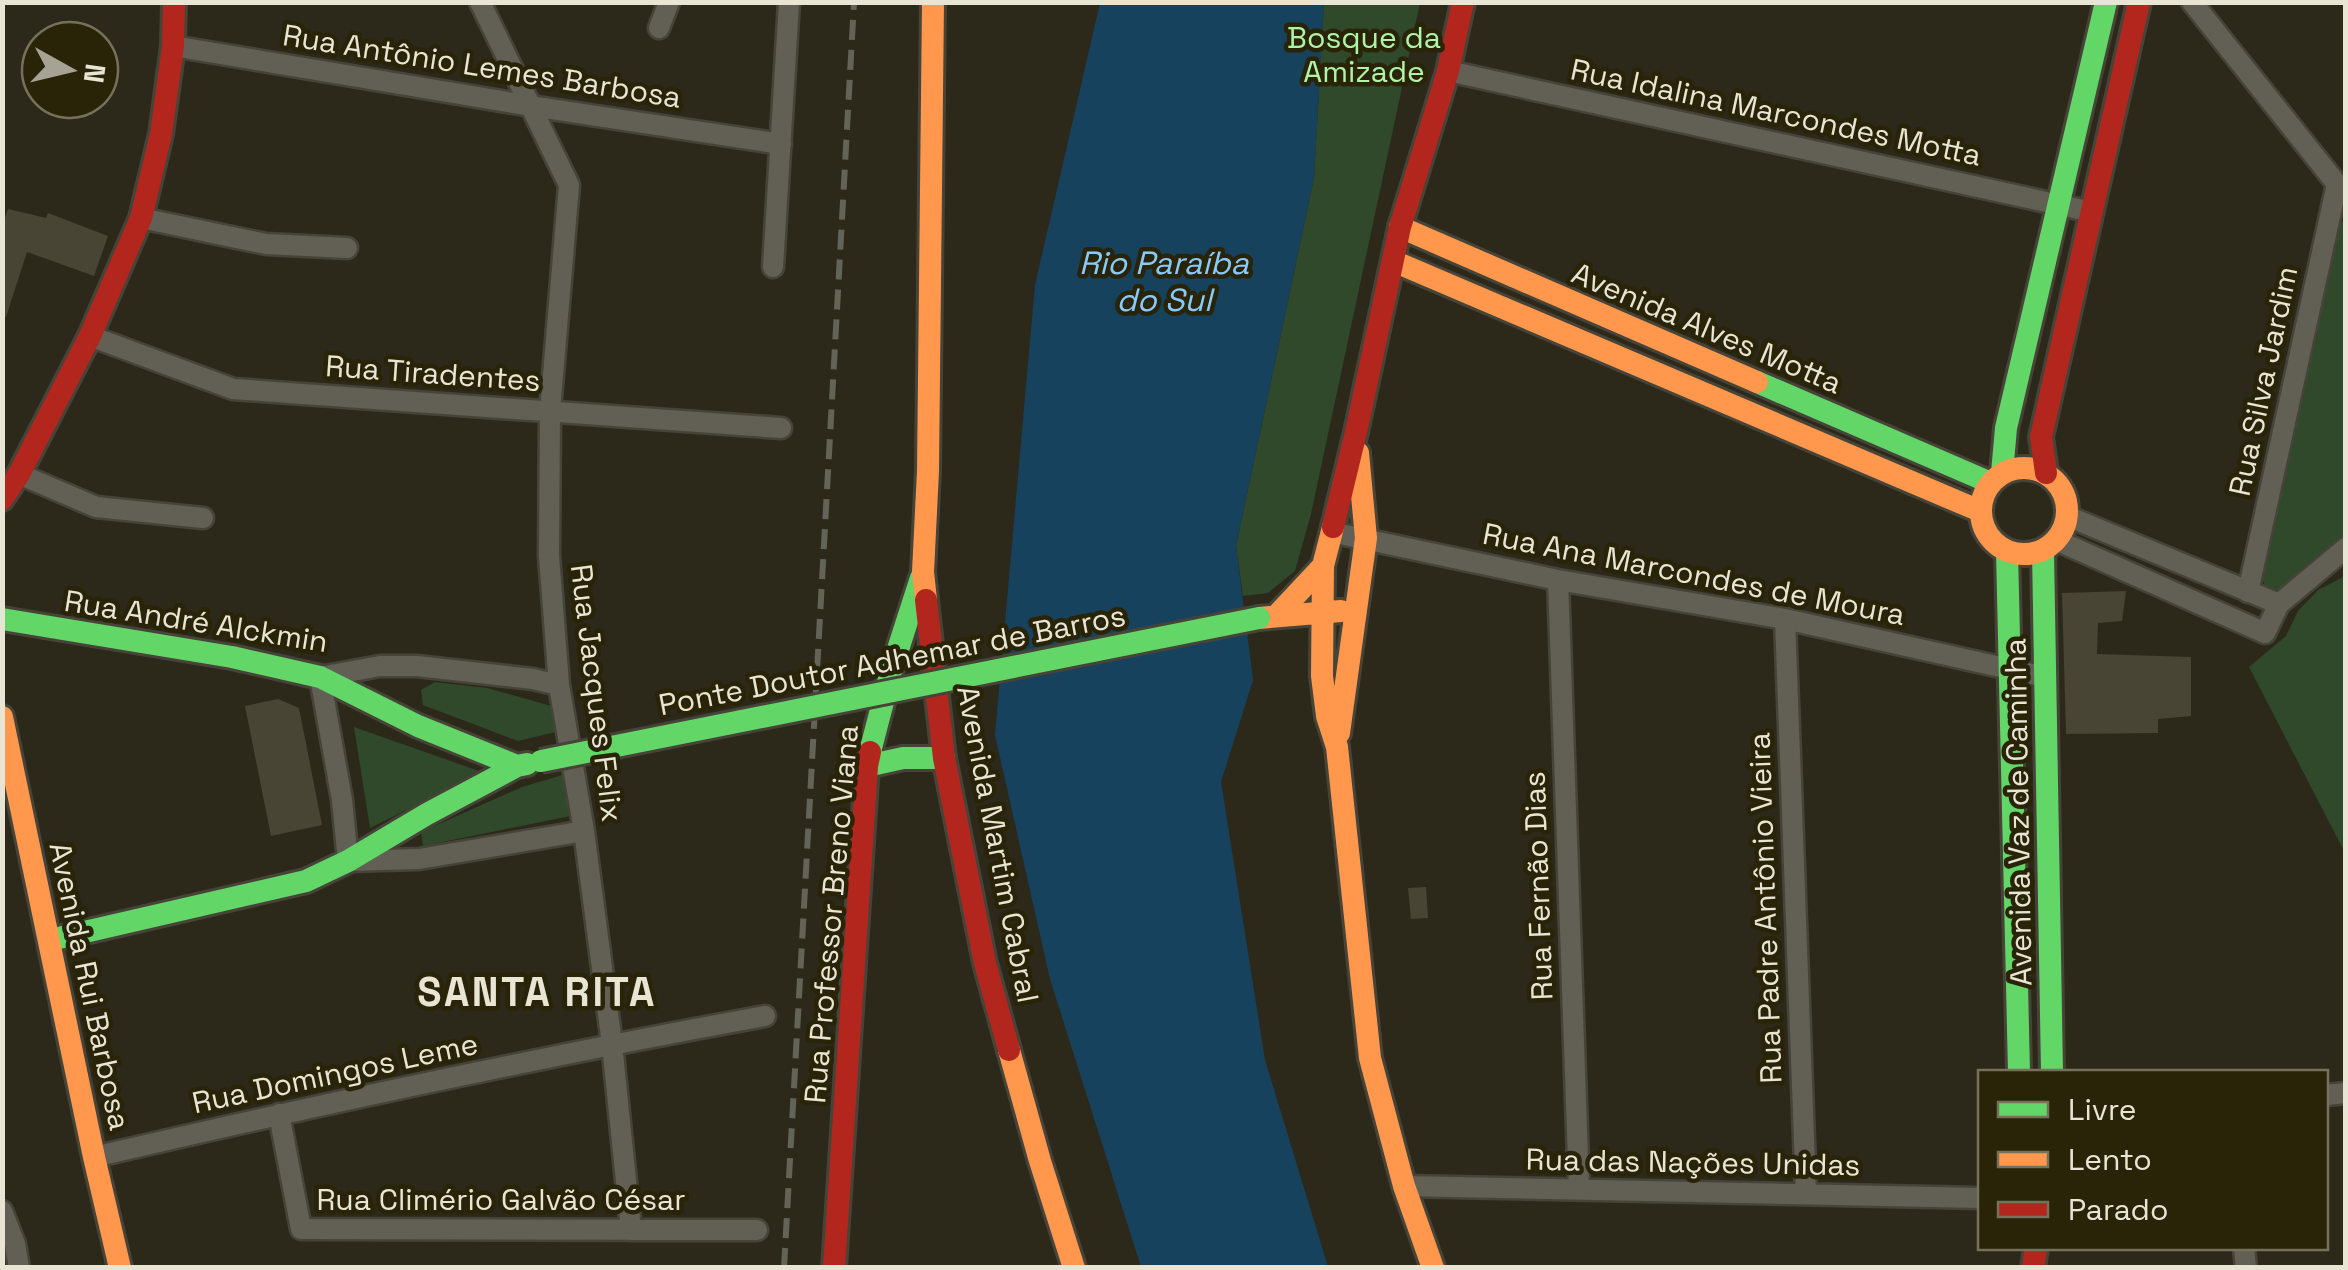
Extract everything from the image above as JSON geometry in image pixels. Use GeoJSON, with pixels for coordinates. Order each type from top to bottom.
{"type":"FeatureCollection","features":[{"type":"Feature","properties":{"kind":"street"},"geometry":{"type":"LineString","coordinates":[[2,500],[90,336],[141,218],[161,134],[173,46],[174,2]]}},
{"type":"Feature","properties":{"kind":"street","name":"Rua Jacques Felix"},"geometry":{"type":"LineString","coordinates":[[480,2],[569,186],[550,411],[549,556],[559,685],[584,831],[631,1230]]}},
{"type":"Feature","properties":{"kind":"street"},"geometry":{"type":"LineString","coordinates":[[659,28],[670,2]]}},
{"type":"Feature","properties":{"kind":"street"},"geometry":{"type":"LineString","coordinates":[[774,267],[789,2]]}},
{"type":"Feature","properties":{"kind":"street","name":"Avenida Martim Cabral"},"geometry":{"type":"LineString","coordinates":[[933,2],[928,470],[923,572],[944,758],[985,963],[1074,1268]]}},
{"type":"Feature","properties":{"kind":"street"},"geometry":{"type":"LineString","coordinates":[[1433,1268],[1404,1186],[1370,1058],[1337,748],[1322,676],[1323,566],[1400,228],[1448,71],[1463,2]]}},
{"type":"Feature","properties":{"kind":"street"},"geometry":{"type":"LineString","coordinates":[[1996,478],[2024,467],[2046,473],[2058,484],[2067,516],[2050,546],[2028,554],[2007,552],[1993,542],[1982,526],[1980,511],[1982,497],[1996,478],[2106,2]]}},
{"type":"Feature","properties":{"kind":"street"},"geometry":{"type":"LineString","coordinates":[[2046,473],[2041,437],[2140,2]]}},
{"type":"Feature","properties":{"kind":"street"},"geometry":{"type":"LineString","coordinates":[[2192,2],[2341,190]]}},
{"type":"Feature","properties":{"kind":"street","name":"Rua Antônio Lemes Barbosa"},"geometry":{"type":"LineString","coordinates":[[173,46],[781,144]]}},
{"type":"Feature","properties":{"kind":"street","name":"Rua Idalina Marcondes Motta"},"geometry":{"type":"LineString","coordinates":[[1448,71],[2092,212]]}},
{"type":"Feature","properties":{"kind":"street","name":"Rua Silva Jardim"},"geometry":{"type":"LineString","coordinates":[[2248,592],[2341,190]]}},
{"type":"Feature","properties":{"kind":"street"},"geometry":{"type":"LineString","coordinates":[[141,218],[266,244],[348,248]]}},
{"type":"Feature","properties":{"kind":"street","name":"Avenida Alves Motta"},"geometry":{"type":"LineString","coordinates":[[1400,228],[1996,478]]}},
{"type":"Feature","properties":{"kind":"street","name":"Avenida Alves Motta"},"geometry":{"type":"LineString","coordinates":[[1393,262],[1980,511]]}},
{"type":"Feature","properties":{"kind":"street","name":"Rua Tiradentes"},"geometry":{"type":"LineString","coordinates":[[90,336],[233,390],[780,428]]}},
{"type":"Feature","properties":{"kind":"street"},"geometry":{"type":"LineString","coordinates":[[1689,387],[1703,358]]}},
{"type":"Feature","properties":{"kind":"street"},"geometry":{"type":"LineString","coordinates":[[1337,748],[1366,538],[1356,432]]}},
{"type":"Feature","properties":{"kind":"street"},"geometry":{"type":"LineString","coordinates":[[19,474],[96,507],[202,518]]}},
{"type":"Feature","properties":{"kind":"street"},"geometry":{"type":"LineString","coordinates":[[2067,516],[2279,604]]}},
{"type":"Feature","properties":{"kind":"street","name":"Rua Ana Marcondes de Moura"},"geometry":{"type":"LineString","coordinates":[[1331,532],[1558,580],[1785,619],[2045,677]]}},
{"type":"Feature","properties":{"kind":"street"},"geometry":{"type":"LineString","coordinates":[[2050,546],[2266,634],[2279,604],[2346,548]]}},
{"type":"Feature","properties":{"kind":"street","name":"Avenida Vaz de Caminha"},"geometry":{"type":"LineString","coordinates":[[2050,546],[2045,677],[2052,1070]]}},
{"type":"Feature","properties":{"kind":"street","name":"Avenida Vaz de Caminha"},"geometry":{"type":"LineString","coordinates":[[2007,552],[2019,1070]]}},
{"type":"Feature","properties":{"kind":"street"},"geometry":{"type":"LineString","coordinates":[[1269,616],[1323,566]]}},
{"type":"Feature","properties":{"kind":"street","name":"Rua Professor Breno Viana"},"geometry":{"type":"LineString","coordinates":[[834,1268],[867,766],[898,642],[923,572]]}},
{"type":"Feature","properties":{"kind":"street","name":"Rua Fernão Dias"},"geometry":{"type":"LineString","coordinates":[[1558,580],[1579,1190]]}},
{"type":"Feature","properties":{"kind":"street","name":"Ponte Doutor Adhemar de Barros"},"geometry":{"type":"LineString","coordinates":[[50,940],[306,881],[517,766],[1269,616],[1324,616],[1356,607]]}},
{"type":"Feature","properties":{"kind":"street","name":"Rua André Alckmin"},"geometry":{"type":"LineString","coordinates":[[2,619],[320,677],[380,666],[417,666],[559,685]]}},
{"type":"Feature","properties":{"kind":"street","name":"Rua Padre Antônio Vieira"},"geometry":{"type":"LineString","coordinates":[[1785,619],[1806,1194]]}},
{"type":"Feature","properties":{"kind":"street"},"geometry":{"type":"LineString","coordinates":[[320,677],[418,726],[517,766]]}},
{"type":"Feature","properties":{"kind":"street"},"geometry":{"type":"LineString","coordinates":[[320,677],[348,861],[419,859],[584,831]]}},
{"type":"Feature","properties":{"kind":"street","name":"Avenida Rui Barbosa"},"geometry":{"type":"LineString","coordinates":[[2,716],[120,1268]]}},
{"type":"Feature","properties":{"kind":"street"},"geometry":{"type":"LineString","coordinates":[[867,766],[902,758],[944,758]]}},
{"type":"Feature","properties":{"kind":"street","name":"Rua Domingos Leme"},"geometry":{"type":"LineString","coordinates":[[94,1157],[612,1044],[765,1016]]}},
{"type":"Feature","properties":{"kind":"street","name":"Rua Climério Galvão César"},"geometry":{"type":"LineString","coordinates":[[279,1114],[302,1229],[757,1230]]}},
{"type":"Feature","properties":{"kind":"street","name":"Rua das Nações Unidas"},"geometry":{"type":"LineString","coordinates":[[1404,1186],[1978,1198]]}},
{"type":"Feature","properties":{"kind":"street"},"geometry":{"type":"LineString","coordinates":[[2,1211],[20,1268]]}},
{"type":"Feature","properties":{"kind":"green space","name":"Bosque da Amizade"},"geometry":{"type":"Polygon","coordinates":[[[1324,3],[1420,3],[1311,514],[1295,571],[1268,593],[1243,596],[1236,546],[1314,178],[1324,3]]]}},
{"type":"Feature","properties":{"kind":"green space"},"geometry":{"type":"Polygon","coordinates":[[[2343,221],[2345,538],[2293,585],[2281,591],[2265,586],[2259,568],[2332,229],[2343,221]]]}},
{"type":"Feature","properties":{"kind":"green space"},"geometry":{"type":"Polygon","coordinates":[[[2345,576],[2345,853],[2249,667],[2286,636],[2298,611],[2318,590],[2345,576]]]}},
{"type":"Feature","properties":{"kind":"green space"},"geometry":{"type":"Polygon","coordinates":[[[435,682],[487,688],[555,707],[560,731],[518,741],[423,705],[421,690],[435,682]]]}},
{"type":"Feature","properties":{"kind":"green space"},"geometry":{"type":"Polygon","coordinates":[[[354,727],[482,772],[370,828],[354,727]]]}},
{"type":"Feature","properties":{"kind":"green space"},"geometry":{"type":"Polygon","coordinates":[[[569,773],[575,815],[423,846],[421,832],[522,787],[569,773]]]}},
{"type":"Feature","properties":{"kind":"water","name":"Rio Paraíba do Sul"},"geometry":{"type":"Polygon","coordinates":[[[1100,3],[1324,3],[1314,178],[1236,546],[1253,680],[1221,782],[1265,1060],[1328,1267],[1141,1267],[1050,979],[995,735],[1035,285],[1100,3]]]}},
{"type":"Feature","properties":{"kind":"building"},"geometry":{"type":"Polygon","coordinates":[[[8,209],[46,218],[48,213],[108,236],[94,276],[27,252],[6,317],[2,316],[2,226],[8,209]]]}},
{"type":"Feature","properties":{"kind":"building"},"geometry":{"type":"Polygon","coordinates":[[[2126,591],[2122,621],[2098,623],[2097,654],[2191,657],[2191,716],[2158,719],[2158,733],[2066,734],[2062,593],[2126,591]]]}},
{"type":"Feature","properties":{"kind":"building"},"geometry":{"type":"Polygon","coordinates":[[[278,699],[299,708],[322,825],[271,836],[245,706],[278,699]]]}},
{"type":"Feature","properties":{"kind":"building"},"geometry":{"type":"Polygon","coordinates":[[[1426,887],[1428,918],[1411,919],[1408,888],[1426,887]]]}},
{"type":"Feature","properties":{"kind":"railway"},"geometry":{"type":"LineString","coordinates":[[784,1268],[854,2]]}},
{"type":"Feature","properties":{"kind":"traffic: fast"},"geometry":{"type":"LineString","coordinates":[[2002,473],[2006,428],[2106,2]]}},
{"type":"Feature","properties":{"kind":"traffic: fast"},"geometry":{"type":"LineString","coordinates":[[1757,382],[1991,483]]}},
{"type":"Feature","properties":{"kind":"traffic: fast"},"geometry":{"type":"LineString","coordinates":[[2007,551],[2019,1070]]}},
{"type":"Feature","properties":{"kind":"traffic: fast"},"geometry":{"type":"LineString","coordinates":[[2043,551],[2052,1070]]}},
{"type":"Feature","properties":{"kind":"traffic: fast"},"geometry":{"type":"LineString","coordinates":[[870,752],[921,578]]}},
{"type":"Feature","properties":{"kind":"traffic: fast"},"geometry":{"type":"LineString","coordinates":[[541,761],[1259,618]]}},
{"type":"Feature","properties":{"kind":"traffic: fast"},"geometry":{"type":"LineString","coordinates":[[2,619],[232,657],[320,677],[418,726],[517,766]]}},
{"type":"Feature","properties":{"kind":"traffic: fast"},"geometry":{"type":"LineString","coordinates":[[867,766],[903,758],[944,758]]}},
{"type":"Feature","properties":{"kind":"traffic: fast"},"geometry":{"type":"LineString","coordinates":[[50,940],[306,881],[527,764]]}},
{"type":"Feature","properties":{"kind":"traffic: slow"},"geometry":{"type":"LineString","coordinates":[[926,600],[923,572],[928,471],[933,2]]}},
{"type":"Feature","properties":{"kind":"traffic: slow"},"geometry":{"type":"LineString","coordinates":[[1400,227],[1757,382]]}},
{"type":"Feature","properties":{"kind":"traffic: slow"},"geometry":{"type":"LineString","coordinates":[[1393,261],[1980,511]]}},
{"type":"Feature","properties":{"kind":"traffic: slow"},"geometry":{"type":"LineString","coordinates":[[1339,733],[1366,538],[1358,453]]}},
{"type":"Feature","properties":{"kind":"traffic: slow"},"geometry":{"type":"LineString","coordinates":[[2024,468],[2048,475],[2060,487],[2067,511],[2060,535],[2048,547],[2024,554],[2000,547],[1988,535],[1981,511],[1988,487],[2000,475],[2024,468]]}},
{"type":"Feature","properties":{"kind":"traffic: slow"},"geometry":{"type":"LineString","coordinates":[[1333,527],[1323,566],[1322,676],[1327,716],[1337,747],[1370,1058],[1404,1186],[1433,1268]]}},
{"type":"Feature","properties":{"kind":"traffic: slow"},"geometry":{"type":"LineString","coordinates":[[1279,613],[1323,566]]}},
{"type":"Feature","properties":{"kind":"traffic: slow"},"geometry":{"type":"LineString","coordinates":[[1259,618],[1341,611]]}},
{"type":"Feature","properties":{"kind":"traffic: slow"},"geometry":{"type":"LineString","coordinates":[[2,717],[120,1268]]}},
{"type":"Feature","properties":{"kind":"traffic: slow"},"geometry":{"type":"LineString","coordinates":[[1009,1050],[1074,1268]]}},
{"type":"Feature","properties":{"kind":"traffic: jam"},"geometry":{"type":"LineString","coordinates":[[2,499],[19,474],[90,336],[141,218],[161,134],[173,46],[174,2]]}},
{"type":"Feature","properties":{"kind":"traffic: jam"},"geometry":{"type":"LineString","coordinates":[[1333,527],[1400,227],[1448,71],[1463,2]]}},
{"type":"Feature","properties":{"kind":"traffic: jam"},"geometry":{"type":"LineString","coordinates":[[2046,473],[2041,437],[2139,2]]}},
{"type":"Feature","properties":{"kind":"traffic: jam"},"geometry":{"type":"LineString","coordinates":[[926,600],[944,758],[985,963],[1009,1050]]}},
{"type":"Feature","properties":{"kind":"traffic: jam"},"geometry":{"type":"LineString","coordinates":[[834,1268],[870,752]]}},
{"type":"Feature","properties":{"kind":"traffic: jam"},"geometry":{"type":"LineString","coordinates":[[2033,1268],[2036,1250]]}},
{"type":"Feature","properties":{"kind":"district","name":"SANTA RITA"},"geometry":{"type":"Point","coordinates":[537,992]}}]}
